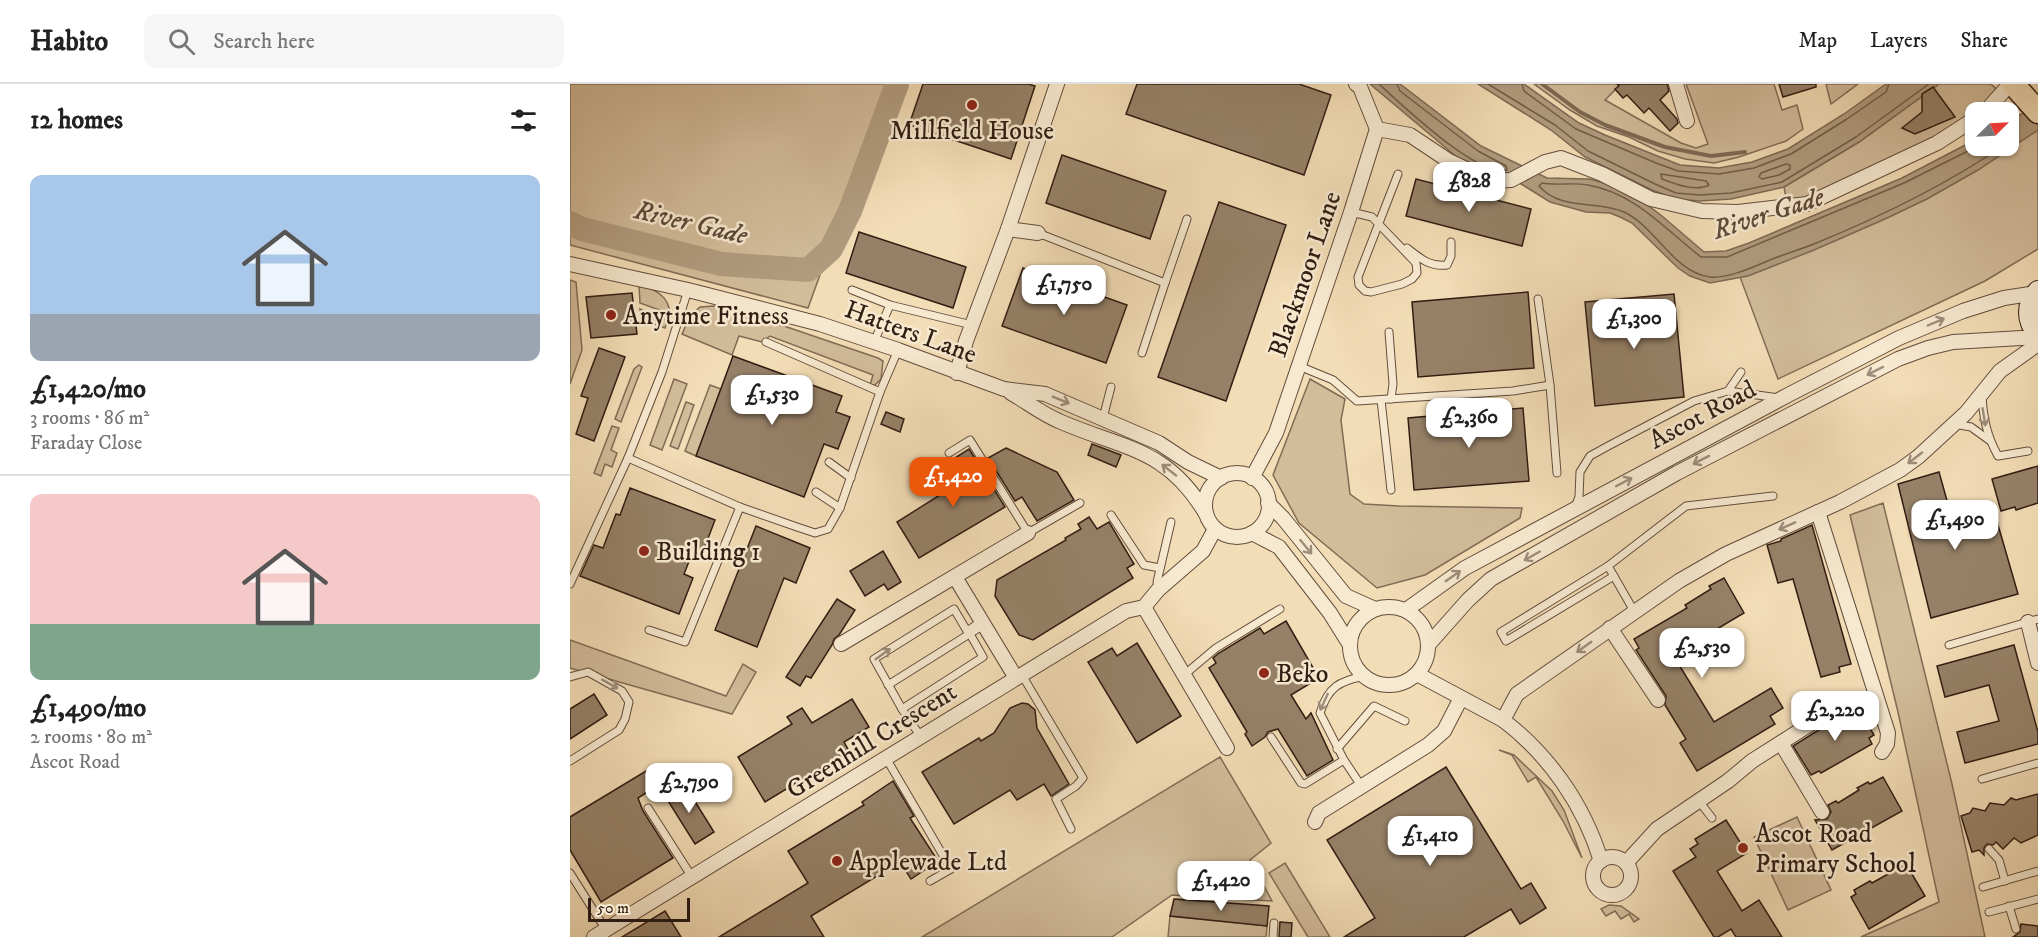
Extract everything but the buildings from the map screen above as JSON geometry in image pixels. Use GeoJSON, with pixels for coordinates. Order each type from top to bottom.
{"type":"FeatureCollection","features":[{"type":"Feature","properties":{"kind":"main road"},"geometry":{"type":"LineString","coordinates":[[2011,84],[2034,108]]}},
{"type":"Feature","properties":{"kind":"street"},"geometry":{"type":"LineString","coordinates":[[957,373],[1057,84]]}},
{"type":"Feature","properties":{"kind":"street"},"geometry":{"type":"LineString","coordinates":[[1356,84],[1360,87],[1377,129],[1410,135],[1449,162],[1492,181],[1511,180],[1545,162],[1561,159],[1602,174],[1651,199],[1702,211],[1738,212],[1807,204],[1937,143],[1965,125]]}},
{"type":"Feature","properties":{"kind":"street"},"geometry":{"type":"LineString","coordinates":[[1676,84],[1687,121]]}},
{"type":"Feature","properties":{"kind":"street"},"geometry":{"type":"LineString","coordinates":[[1994,102],[2011,84]]}},
{"type":"Feature","properties":{"kind":"street","name":"Blackmoor Lane"},"geometry":{"type":"LineString","coordinates":[[1252,478],[1276,434],[1377,129]]}},
{"type":"Feature","properties":{"kind":"street"},"geometry":{"type":"LineString","coordinates":[[1008,228],[1038,233]]}},
{"type":"Feature","properties":{"kind":"street","name":"Hatters Lane"},"geometry":{"type":"LineString","coordinates":[[570,264],[688,290],[820,324],[1004,389],[1046,394],[1159,444],[1188,462],[1221,478]]}},
{"type":"Feature","properties":{"kind":"street"},"geometry":{"type":"LineString","coordinates":[[2037,292],[2029,306],[2029,315],[2031,325],[2038,335]]}},
{"type":"Feature","properties":{"kind":"street","name":"Ascot Road"},"geometry":{"type":"LineString","coordinates":[[1406,610],[1465,568],[1899,338],[1953,315],[2004,298],[2037,292]]}},
{"type":"Feature","properties":{"kind":"street","name":"Ascot Road"},"geometry":{"type":"LineString","coordinates":[[1428,645],[1468,600],[1491,579],[1677,473],[1898,359],[1953,342],[2038,335]]}},
{"type":"Feature","properties":{"kind":"street"},"geometry":{"type":"LineString","coordinates":[[1503,720],[1517,694],[1679,580],[1726,554],[1818,512],[1900,470],[1954,424],[2000,371],[2038,344]]}},
{"type":"Feature","properties":{"kind":"street"},"geometry":{"type":"LineString","coordinates":[[1004,389],[1058,421],[1133,448],[1156,460],[1193,492],[1206,514],[1215,529],[1233,537],[1252,533],[1265,520],[1268,503],[1264,489],[1252,478],[1234,474],[1221,478],[1210,488],[1206,496],[1206,514]]}},
{"type":"Feature","properties":{"kind":"street"},"geometry":{"type":"LineString","coordinates":[[1268,503],[1283,518],[1346,596],[1375,609]]}},
{"type":"Feature","properties":{"kind":"street"},"geometry":{"type":"LineString","coordinates":[[1818,512],[1888,733],[1887,744],[1882,752]]}},
{"type":"Feature","properties":{"kind":"street"},"geometry":{"type":"LineString","coordinates":[[1215,529],[1203,551],[1158,590],[1144,607],[1227,748]]}},
{"type":"Feature","properties":{"kind":"street"},"geometry":{"type":"LineString","coordinates":[[841,644],[1028,533]]}},
{"type":"Feature","properties":{"kind":"street"},"geometry":{"type":"LineString","coordinates":[[1252,533],[1279,547],[1330,613],[1350,645]]}},
{"type":"Feature","properties":{"kind":"street"},"geometry":{"type":"LineString","coordinates":[[956,577],[1019,677]]}},
{"type":"Feature","properties":{"kind":"street"},"geometry":{"type":"LineString","coordinates":[[1389,606],[1406,610],[1421,624],[1427,636],[1426,658],[1417,674],[1400,683],[1387,685],[1377,683],[1365,676],[1356,666],[1351,654],[1350,645],[1356,624],[1375,609],[1389,606]]}},
{"type":"Feature","properties":{"kind":"street","name":"Greenhill Crescent"},"geometry":{"type":"LineString","coordinates":[[600,934],[1126,611],[1144,607]]}},
{"type":"Feature","properties":{"kind":"street"},"geometry":{"type":"LineString","coordinates":[[2033,621],[2038,663]]}},
{"type":"Feature","properties":{"kind":"street"},"geometry":{"type":"LineString","coordinates":[[1610,628],[1658,700]]}},
{"type":"Feature","properties":{"kind":"street"},"geometry":{"type":"LineString","coordinates":[[1417,674],[1503,720],[1549,764],[1562,780],[1578,808],[1601,861]]}},
{"type":"Feature","properties":{"kind":"street"},"geometry":{"type":"LineString","coordinates":[[1315,822],[1319,813],[1428,745],[1444,731],[1461,698]]}},
{"type":"Feature","properties":{"kind":"street"},"geometry":{"type":"LineString","coordinates":[[1626,862],[1657,829],[1728,781],[1752,761],[1818,719]]}},
{"type":"Feature","properties":{"kind":"street"},"geometry":{"type":"LineString","coordinates":[[1781,743],[1822,812]]}},
{"type":"Feature","properties":{"kind":"street"},"geometry":{"type":"LineString","coordinates":[[1611,857],[1626,862],[1631,873],[1629,885],[1622,892],[1613,895],[1604,893],[1595,884],[1594,871],[1601,861],[1611,857]]}},
{"type":"Feature","properties":{"kind":"lane"},"geometry":{"type":"LineString","coordinates":[[1387,231],[1416,263],[1417,273],[1412,279],[1402,284],[1371,292],[1360,289],[1358,277],[1398,174]]}},
{"type":"Feature","properties":{"kind":"lane"},"geometry":{"type":"LineString","coordinates":[[1351,212],[1372,217],[1422,260],[1435,266],[1447,265],[1451,256],[1451,242]]}},
{"type":"Feature","properties":{"kind":"lane"},"geometry":{"type":"LineString","coordinates":[[1142,353],[1188,219]]}},
{"type":"Feature","properties":{"kind":"lane"},"geometry":{"type":"LineString","coordinates":[[1038,233],[1165,283]]}},
{"type":"Feature","properties":{"kind":"lane"},"geometry":{"type":"LineString","coordinates":[[570,584],[628,459],[662,372],[688,290]]}},
{"type":"Feature","properties":{"kind":"lane"},"geometry":{"type":"LineString","coordinates":[[852,290],[890,305],[972,325]]}},
{"type":"Feature","properties":{"kind":"lane"},"geometry":{"type":"LineString","coordinates":[[1538,298],[1550,385],[1557,473]]}},
{"type":"Feature","properties":{"kind":"lane"},"geometry":{"type":"LineString","coordinates":[[874,342],[890,305]]}},
{"type":"Feature","properties":{"kind":"lane"},"geometry":{"type":"LineString","coordinates":[[1389,332],[1394,384],[1391,399]]}},
{"type":"Feature","properties":{"kind":"lane"},"geometry":{"type":"LineString","coordinates":[[766,342],[880,392]]}},
{"type":"Feature","properties":{"kind":"lane"},"geometry":{"type":"LineString","coordinates":[[628,459],[740,507],[815,533],[828,529],[840,508],[880,392],[898,350]]}},
{"type":"Feature","properties":{"kind":"lane"},"geometry":{"type":"LineString","coordinates":[[1299,366],[1333,380],[1357,401],[1513,391],[1550,385]]}},
{"type":"Feature","properties":{"kind":"lane"},"geometry":{"type":"LineString","coordinates":[[1728,391],[1741,372]]}},
{"type":"Feature","properties":{"kind":"lane"},"geometry":{"type":"LineString","coordinates":[[1103,418],[1111,387]]}},
{"type":"Feature","properties":{"kind":"lane"},"geometry":{"type":"LineString","coordinates":[[1574,509],[1579,497],[1580,472],[1590,456],[1694,401],[1728,391],[1781,399]]}},
{"type":"Feature","properties":{"kind":"lane"},"geometry":{"type":"LineString","coordinates":[[1982,393],[1983,415],[1989,440],[1998,456],[2028,451]]}},
{"type":"Feature","properties":{"kind":"lane"},"geometry":{"type":"LineString","coordinates":[[1382,400],[1390,490]]}},
{"type":"Feature","properties":{"kind":"lane"},"geometry":{"type":"LineString","coordinates":[[1954,424],[1971,427],[1989,440]]}},
{"type":"Feature","properties":{"kind":"lane"},"geometry":{"type":"LineString","coordinates":[[949,453],[970,440],[1028,533],[1080,503]]}},
{"type":"Feature","properties":{"kind":"lane"},"geometry":{"type":"LineString","coordinates":[[830,462],[851,478]]}},
{"type":"Feature","properties":{"kind":"lane"},"geometry":{"type":"LineString","coordinates":[[816,492],[840,508]]}},
{"type":"Feature","properties":{"kind":"lane"},"geometry":{"type":"LineString","coordinates":[[1614,576],[1506,641],[1501,632],[1608,566],[1686,506],[1773,496]]}},
{"type":"Feature","properties":{"kind":"lane"},"geometry":{"type":"LineString","coordinates":[[649,630],[685,642],[740,507]]}},
{"type":"Feature","properties":{"kind":"lane"},"geometry":{"type":"LineString","coordinates":[[1111,515],[1144,565],[1160,568]]}},
{"type":"Feature","properties":{"kind":"lane"},"geometry":{"type":"LineString","coordinates":[[1158,590],[1157,582],[1171,522]]}},
{"type":"Feature","properties":{"kind":"lane"},"geometry":{"type":"LineString","coordinates":[[1608,566],[1634,611]]}},
{"type":"Feature","properties":{"kind":"lane"},"geometry":{"type":"LineString","coordinates":[[902,709],[983,657],[954,609],[874,659],[902,709],[921,737]]}},
{"type":"Feature","properties":{"kind":"lane"},"geometry":{"type":"LineString","coordinates":[[1184,675],[1216,648],[1280,609]]}},
{"type":"Feature","properties":{"kind":"lane"},"geometry":{"type":"LineString","coordinates":[[1949,645],[2033,621]]}},
{"type":"Feature","properties":{"kind":"lane"},"geometry":{"type":"LineString","coordinates":[[888,685],[983,623]]}},
{"type":"Feature","properties":{"kind":"lane"},"geometry":{"type":"LineString","coordinates":[[570,677],[588,672],[622,691],[629,702],[620,730],[570,762]]}},
{"type":"Feature","properties":{"kind":"lane"},"geometry":{"type":"LineString","coordinates":[[1362,787],[1337,749],[1320,713],[1325,696],[1346,679],[1365,676]]}},
{"type":"Feature","properties":{"kind":"lane"},"geometry":{"type":"LineString","coordinates":[[1019,677],[1083,778],[1083,781],[1056,799],[1071,829]]}},
{"type":"Feature","properties":{"kind":"lane"},"geometry":{"type":"LineString","coordinates":[[1337,749],[1374,706],[1405,721]]}},
{"type":"Feature","properties":{"kind":"lane"},"geometry":{"type":"LineString","coordinates":[[1271,736],[1301,783],[1305,784],[1344,760]]}},
{"type":"Feature","properties":{"kind":"lane"},"geometry":{"type":"LineString","coordinates":[[886,758],[951,869],[930,881]]}},
{"type":"Feature","properties":{"kind":"lane"},"geometry":{"type":"LineString","coordinates":[[1982,779],[2038,763]]}},
{"type":"Feature","properties":{"kind":"lane"},"geometry":{"type":"LineString","coordinates":[[1698,800],[1712,818]]}},
{"type":"Feature","properties":{"kind":"lane"},"geometry":{"type":"LineString","coordinates":[[648,808],[692,878]]}},
{"type":"Feature","properties":{"kind":"lane"},"geometry":{"type":"LineString","coordinates":[[1989,849],[1999,860],[2005,881]]}},
{"type":"Feature","properties":{"kind":"lane"},"geometry":{"type":"LineString","coordinates":[[1983,887],[2038,871]]}},
{"type":"Feature","properties":{"kind":"lane"},"geometry":{"type":"LineString","coordinates":[[570,873],[600,934]]}},
{"type":"Feature","properties":{"kind":"lane"},"geometry":{"type":"LineString","coordinates":[[1989,912],[2038,899]]}},
{"type":"Feature","properties":{"kind":"lane"},"geometry":{"type":"LineString","coordinates":[[2009,906],[2016,929]]}},
{"type":"Feature","properties":{"kind":"lane"},"geometry":{"type":"LineString","coordinates":[[1273,937],[1274,923]]}},
{"type":"Feature","properties":{"kind":"shaded area"},"geometry":{"type":"Polygon","coordinates":[[[570,84],[889,84],[808,308],[570,245],[570,84]]]}},
{"type":"Feature","properties":{"kind":"shaded area"},"geometry":{"type":"Polygon","coordinates":[[[1534,84],[1621,84],[1605,100],[1681,143],[1696,148],[1708,144],[1686,84],[1774,84],[1782,110],[1797,105],[1803,129],[1786,141],[1739,157],[1714,163],[1685,159],[1658,151],[1629,137],[1597,126],[1534,84]]]}},
{"type":"Feature","properties":{"kind":"shaded area"},"geometry":{"type":"Polygon","coordinates":[[[1826,84],[1858,84],[1831,104],[1826,84]]]}},
{"type":"Feature","properties":{"kind":"shaded area"},"geometry":{"type":"Polygon","coordinates":[[[1939,84],[1991,84],[1998,91],[1986,102],[1965,102],[1965,120],[1927,144],[1807,201],[1787,203],[1784,187],[1859,142],[1939,84]]]}},
{"type":"Feature","properties":{"kind":"shaded area"},"geometry":{"type":"Polygon","coordinates":[[[2038,126],[2038,249],[1985,281],[1778,379],[1740,277],[1962,176],[1992,156],[2019,156],[2019,138],[2038,126]]]}},
{"type":"Feature","properties":{"kind":"shaded area"},"geometry":{"type":"Polygon","coordinates":[[[570,280],[576,282],[582,350],[570,384],[570,280]]]}},
{"type":"Feature","properties":{"kind":"shaded area"},"geometry":{"type":"Polygon","coordinates":[[[639,285],[660,294],[667,302],[670,314],[640,303],[639,285]]]}},
{"type":"Feature","properties":{"kind":"shaded area"},"geometry":{"type":"Polygon","coordinates":[[[714,306],[781,325],[878,358],[883,361],[881,379],[875,385],[870,385],[873,375],[770,336],[762,342],[739,336],[732,355],[682,334],[690,316],[700,307],[714,306]]]}},
{"type":"Feature","properties":{"kind":"shaded area"},"geometry":{"type":"Polygon","coordinates":[[[640,309],[668,320],[665,328],[641,319],[640,309]]]}},
{"type":"Feature","properties":{"kind":"shaded area"},"geometry":{"type":"Polygon","coordinates":[[[639,365],[642,367],[621,422],[615,419],[634,369],[639,365]]]}},
{"type":"Feature","properties":{"kind":"shaded area"},"geometry":{"type":"Polygon","coordinates":[[[674,379],[687,384],[662,450],[650,445],[674,379]]]}},
{"type":"Feature","properties":{"kind":"shaded area"},"geometry":{"type":"Polygon","coordinates":[[[1310,379],[1345,399],[1341,420],[1350,494],[1364,504],[1522,508],[1520,518],[1425,575],[1377,588],[1299,523],[1273,475],[1310,379]]]}},
{"type":"Feature","properties":{"kind":"shaded area"},"geometry":{"type":"Polygon","coordinates":[[[710,385],[721,389],[696,456],[685,451],[710,385]]]}},
{"type":"Feature","properties":{"kind":"shaded area"},"geometry":{"type":"Polygon","coordinates":[[[686,402],[694,405],[678,449],[670,446],[686,402]]]}},
{"type":"Feature","properties":{"kind":"shaded area"},"geometry":{"type":"Polygon","coordinates":[[[612,426],[619,428],[611,450],[617,453],[612,467],[605,464],[601,476],[594,473],[612,426]]]}},
{"type":"Feature","properties":{"kind":"shaded area"},"geometry":{"type":"Polygon","coordinates":[[[1883,503],[1952,784],[1985,937],[1861,937],[1939,902],[1898,712],[1850,515],[1883,503]]]}},
{"type":"Feature","properties":{"kind":"shaded area"},"geometry":{"type":"Polygon","coordinates":[[[570,640],[726,696],[743,664],[756,672],[732,714],[570,668],[570,640]]]}},
{"type":"Feature","properties":{"kind":"shaded area"},"geometry":{"type":"Polygon","coordinates":[[[1499,750],[1514,755],[1552,791],[1564,810],[1582,858],[1536,777],[1528,782],[1512,755],[1499,750]]]}},
{"type":"Feature","properties":{"kind":"shaded area"},"geometry":{"type":"Polygon","coordinates":[[[1220,757],[1271,843],[1250,860],[1272,901],[1172,895],[1112,937],[922,937],[1220,757]]]}},
{"type":"Feature","properties":{"kind":"shaded area"},"geometry":{"type":"Polygon","coordinates":[[[1797,817],[1831,890],[1788,910],[1754,837],[1797,817]]]}},
{"type":"Feature","properties":{"kind":"shaded area"},"geometry":{"type":"Polygon","coordinates":[[[1285,863],[1330,937],[1308,937],[1269,873],[1285,863]]]}},
{"type":"Feature","properties":{"kind":"shaded area"},"geometry":{"type":"Polygon","coordinates":[[[1609,905],[1621,906],[1639,919],[1634,922],[1629,914],[1621,919],[1615,911],[1606,916],[1601,909],[1609,905]]]}},
{"type":"Feature","properties":{"kind":"shaded area"},"geometry":{"type":"Polygon","coordinates":[[[1170,916],[1267,926],[1266,937],[1168,937],[1170,916]]]}},
{"type":"Feature","properties":{"kind":"water"},"geometry":{"type":"Polygon","coordinates":[[[1370,84],[1400,84],[1481,146],[1547,178],[1589,179],[1612,185],[1637,197],[1704,252],[1726,251],[1749,243],[1902,178],[1965,145],[1965,156],[1999,156],[1927,199],[1885,219],[1748,276],[1710,283],[1690,276],[1678,268],[1632,223],[1620,217],[1610,213],[1586,212],[1550,202],[1510,177],[1502,177],[1476,169],[1459,159],[1370,84]]]}},
{"type":"Feature","properties":{"kind":"water"},"geometry":{"type":"Polygon","coordinates":[[[1478,84],[1524,84],[1579,123],[1605,135],[1680,165],[1719,168],[1752,162],[1788,149],[1886,84],[1939,84],[1859,142],[1784,187],[1731,199],[1700,201],[1675,199],[1585,157],[1551,130],[1478,84]]]}},
{"type":"Feature","properties":{"kind":"water"},"geometry":{"type":"Polygon","coordinates":[[[2038,105],[2038,130],[2019,143],[2019,115],[2038,105]]]}},
{"type":"Feature","properties":{"kind":"waterway","name":"River Gade"},"geometry":{"type":"LineString","coordinates":[[570,223],[582,229],[721,264],[808,270],[831,249],[850,211],[897,84]]}},
{"type":"Feature","properties":{"kind":"waterway"},"geometry":{"type":"LineString","coordinates":[[1542,84],[1580,112],[1605,125],[1665,147],[1711,156],[1745,152]]}},
{"type":"Feature","properties":{"kind":"place","name":"Millfield House"},"geometry":{"type":"Point","coordinates":[972,105]}},
{"type":"Feature","properties":{"kind":"place","name":"Anytime Fitness"},"geometry":{"type":"Point","coordinates":[611,315]}},
{"type":"Feature","properties":{"kind":"place","name":"Building 1"},"geometry":{"type":"Point","coordinates":[644,551]}},
{"type":"Feature","properties":{"kind":"place","name":"Beko"},"geometry":{"type":"Point","coordinates":[1264,673]}},
{"type":"Feature","properties":{"kind":"place","name":"Ascot Road Primary School"},"geometry":{"type":"Point","coordinates":[1743,848]}},
{"type":"Feature","properties":{"kind":"place","name":"Applewade Ltd"},"geometry":{"type":"Point","coordinates":[837,861]}}]}
